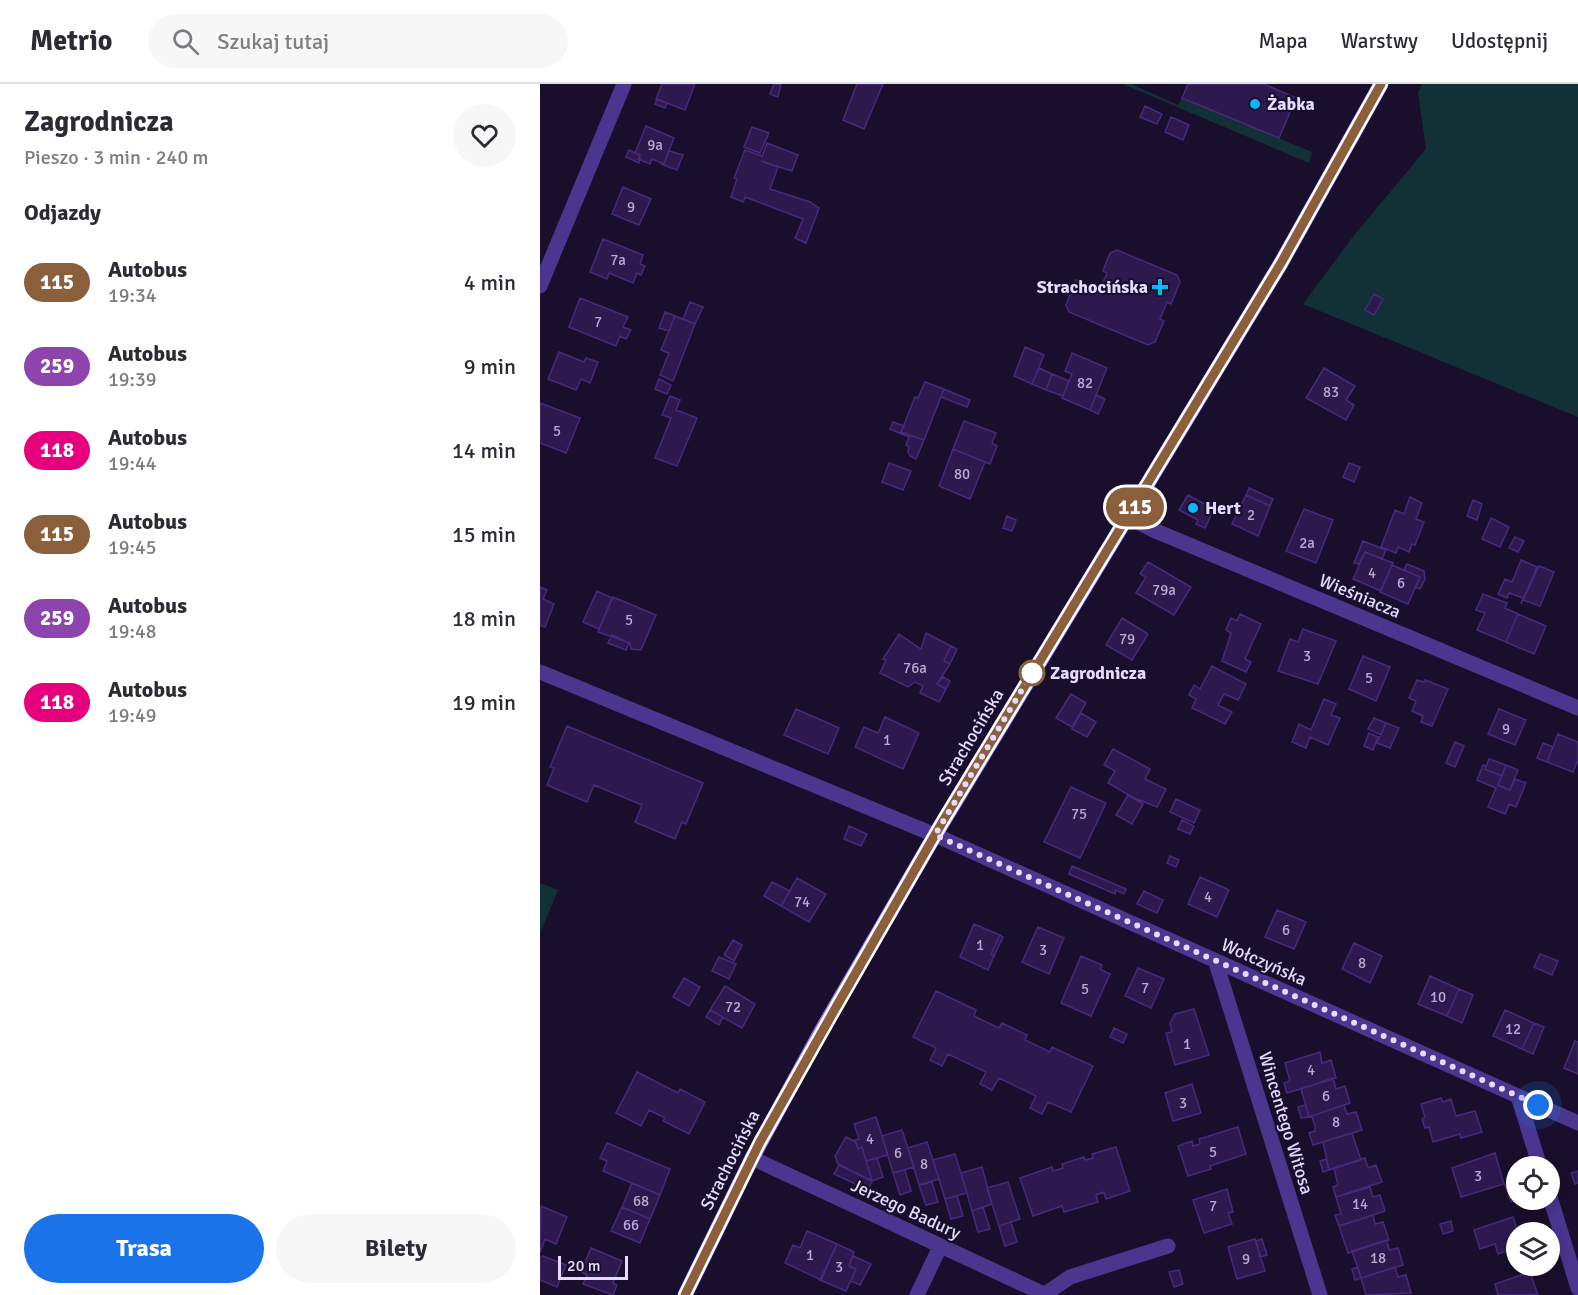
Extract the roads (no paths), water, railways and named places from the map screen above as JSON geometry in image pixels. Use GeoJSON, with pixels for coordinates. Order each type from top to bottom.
{"type":"FeatureCollection","features":[{"type":"Feature","properties":{"kind":"main road","name":"Strachocińska"},"geometry":{"type":"LineString","coordinates":[[685,1295],[752,1158],[935,835],[1281,263],[1381,84]]}},
{"type":"Feature","properties":{"kind":"street"},"geometry":{"type":"LineString","coordinates":[[540,286],[624,84]]}},
{"type":"Feature","properties":{"kind":"street","name":"Wieśniacza"},"geometry":{"type":"LineString","coordinates":[[1129,517],[1151,529],[1578,708]]}},
{"type":"Feature","properties":{"kind":"street"},"geometry":{"type":"LineString","coordinates":[[540,672],[935,835]]}},
{"type":"Feature","properties":{"kind":"street","name":"Wołczyńska"},"geometry":{"type":"LineString","coordinates":[[935,835],[1216,963],[1578,1123]]}},
{"type":"Feature","properties":{"kind":"street","name":"Wincentego Witosa"},"geometry":{"type":"LineString","coordinates":[[1216,963],[1320,1295]]}},
{"type":"Feature","properties":{"kind":"street"},"geometry":{"type":"LineString","coordinates":[[1518,1096],[1537,1156]]}},
{"type":"Feature","properties":{"kind":"street","name":"Jerzego Badury"},"geometry":{"type":"LineString","coordinates":[[752,1158],[1044,1294],[1070,1277],[1168,1246]]}},
{"type":"Feature","properties":{"kind":"street"},"geometry":{"type":"LineString","coordinates":[[1554,1210],[1578,1288]]}},
{"type":"Feature","properties":{"kind":"street"},"geometry":{"type":"LineString","coordinates":[[917,1295],[940,1247]]}},
{"type":"Feature","properties":{"kind":"place","name":"Żabka"},"geometry":{"type":"Point","coordinates":[1255,104]}},
{"type":"Feature","properties":{"kind":"place","name":"Strachocińska"},"geometry":{"type":"Point","coordinates":[1160,287]}},
{"type":"Feature","properties":{"kind":"place","name":"Hert"},"geometry":{"type":"Point","coordinates":[1193,508]}},
{"type":"Feature","properties":{"kind":"place","name":"Zagrodnicza"},"geometry":{"type":"Point","coordinates":[1032,673]}}]}
